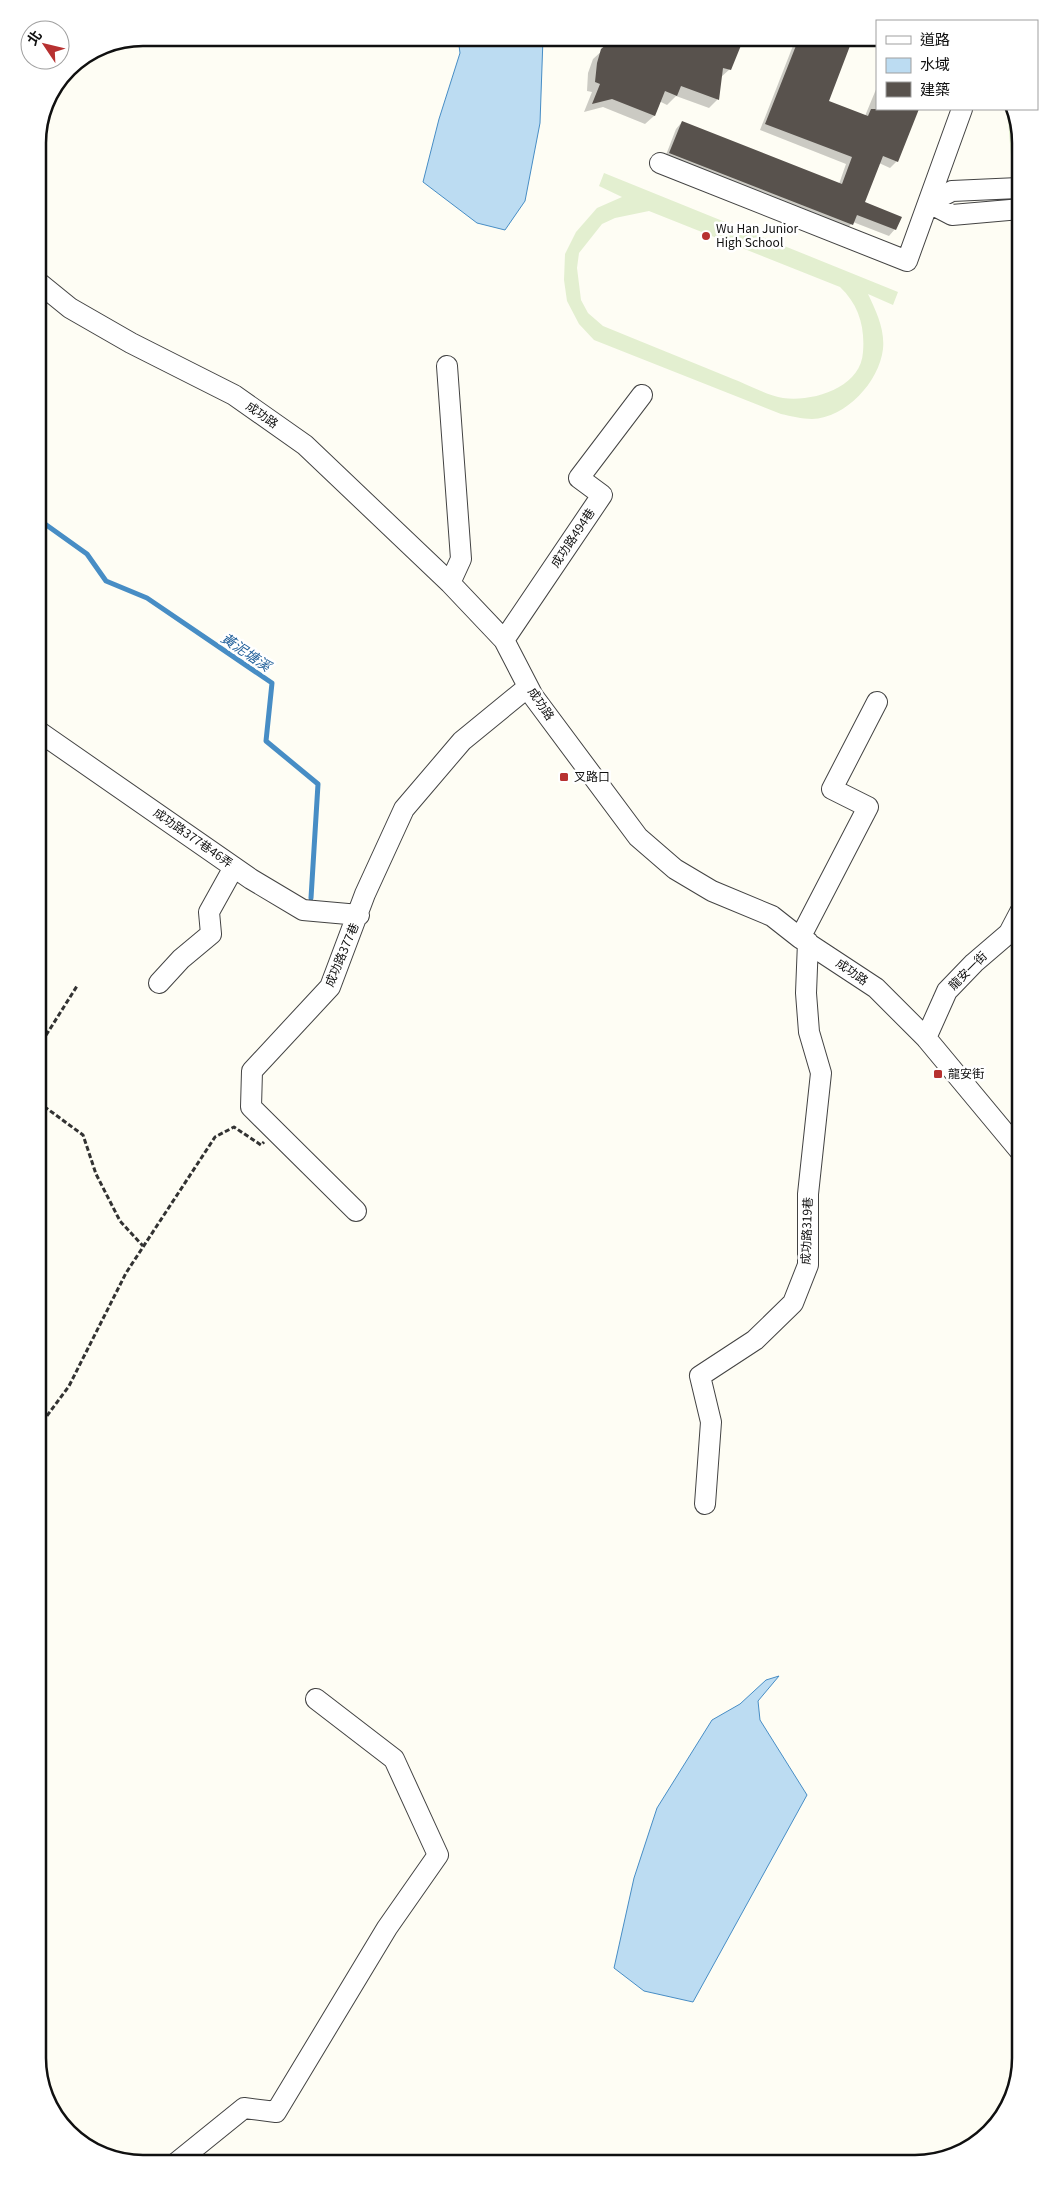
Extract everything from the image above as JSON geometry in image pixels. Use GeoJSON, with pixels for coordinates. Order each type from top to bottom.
{"type":"FeatureCollection","features":[{"type":"Feature","properties":{"kind":"street"},"geometry":{"type":"LineString","coordinates":[[660,163],[907,261],[962,110]]}},
{"type":"Feature","properties":{"kind":"street"},"geometry":{"type":"LineString","coordinates":[[929,203],[952,191],[1012,188]]}},
{"type":"Feature","properties":{"kind":"street"},"geometry":{"type":"LineString","coordinates":[[929,203],[952,215],[1012,210]]}},
{"type":"Feature","properties":{"kind":"street","name":"成功路"},"geometry":{"type":"LineString","coordinates":[[46,288],[70,308],[131,343],[234,395],[305,445],[450,583],[504,640],[528,687],[638,837],[675,869],[712,891],[772,916],[804,940],[876,988],[926,1038],[1012,1141]]}},
{"type":"Feature","properties":{"kind":"street"},"geometry":{"type":"LineString","coordinates":[[447,366],[461,559],[450,583]]}},
{"type":"Feature","properties":{"kind":"street","name":"成功路494巷"},"geometry":{"type":"LineString","coordinates":[[504,640],[602,495],[579,478],[642,395]]}},
{"type":"Feature","properties":{"kind":"street","name":"成功路377巷"},"geometry":{"type":"LineString","coordinates":[[356,1211],[251,1107],[252,1071],[330,987],[366,894],[404,809],[462,742],[528,687]]}},
{"type":"Feature","properties":{"kind":"street"},"geometry":{"type":"LineString","coordinates":[[804,940],[868,807],[832,789],[877,702]]}},
{"type":"Feature","properties":{"kind":"street","name":"成功路377巷46弄"},"geometry":{"type":"LineString","coordinates":[[46,737],[234,867],[303,910],[359,915]]}},
{"type":"Feature","properties":{"kind":"street"},"geometry":{"type":"LineString","coordinates":[[158,983],[181,959],[211,934],[209,912],[234,867]]}},
{"type":"Feature","properties":{"kind":"street","name":"龍安一街"},"geometry":{"type":"LineString","coordinates":[[926,1038],[947,991],[974,963],[1009,933],[1012,927]]}},
{"type":"Feature","properties":{"kind":"street","name":"成功路319巷"},"geometry":{"type":"LineString","coordinates":[[705,1504],[711,1422],[700,1376],[755,1340],[793,1303],[808,1264],[808,1194],[821,1073],[809,1032],[804,940]]}},
{"type":"Feature","properties":{"kind":"street"},"geometry":{"type":"LineString","coordinates":[[186,2155],[244,2108],[276,2112],[388,1928],[438,1855],[394,1759],[316,1699]]}},
{"type":"Feature","properties":{"kind":"path"},"geometry":{"type":"LineString","coordinates":[[46,1035],[77,986]]}},
{"type":"Feature","properties":{"kind":"path"},"geometry":{"type":"LineString","coordinates":[[46,1108],[83,1135],[96,1174],[120,1221],[144,1246]]}},
{"type":"Feature","properties":{"kind":"path"},"geometry":{"type":"LineString","coordinates":[[46,1417],[69,1386],[126,1272],[214,1137],[234,1127],[261,1146],[274,1130]]}},
{"type":"Feature","properties":{"kind":"green space"},"geometry":{"type":"Polygon","coordinates":[[[1007,114],[1012,136],[1011,156],[1007,114]]]}},
{"type":"Feature","properties":{"kind":"green space"},"geometry":{"type":"Polygon","coordinates":[[[604,173],[898,292],[893,305],[868,294],[883,334],[883,349],[875,374],[868,385],[859,396],[837,412],[825,417],[800,418],[781,414],[594,340],[579,324],[567,301],[564,280],[565,254],[576,232],[597,208],[622,197],[599,186],[604,173]],[[649,211],[615,218],[602,224],[579,253],[577,268],[581,300],[588,313],[603,326],[777,397],[795,399],[821,395],[834,390],[854,375],[860,364],[863,352],[862,325],[852,301],[840,287],[649,211]]]}},
{"type":"Feature","properties":{"kind":"water"},"geometry":{"type":"Polygon","coordinates":[[[459,46],[543,46],[540,123],[525,201],[505,230],[477,223],[423,182],[439,119],[460,53],[459,46]]]}},
{"type":"Feature","properties":{"kind":"water"},"geometry":{"type":"Polygon","coordinates":[[[779,1676],[758,1701],[760,1720],[807,1795],[693,2002],[644,1991],[614,1968],[634,1878],[657,1808],[712,1720],[740,1704],[766,1680],[779,1676]]]}},
{"type":"Feature","properties":{"kind":"building"},"geometry":{"type":"Polygon","coordinates":[[[605,46],[741,46],[731,70],[723,68],[719,100],[681,86],[677,96],[665,91],[655,116],[612,99],[592,104],[600,84],[595,82],[601,49],[605,46]]]}},
{"type":"Feature","properties":{"kind":"building"},"geometry":{"type":"Polygon","coordinates":[[[796,46],[850,46],[829,101],[868,116],[871,109],[919,110],[898,162],[883,156],[865,202],[902,217],[896,230],[857,215],[853,225],[669,153],[682,121],[842,184],[852,157],[765,124],[796,46]]]}},
{"type":"Feature","properties":{"kind":"waterway","name":"黃泥塘溪"},"geometry":{"type":"LineString","coordinates":[[46,525],[87,554],[106,581],[147,598],[272,683],[266,741],[318,784],[311,898]]}},
{"type":"Feature","properties":{"kind":"place","name":"Wu Han Junior High School"},"geometry":{"type":"Point","coordinates":[706,236]}},
{"type":"Feature","properties":{"kind":"place","name":"叉路口"},"geometry":{"type":"Point","coordinates":[564,777]}},
{"type":"Feature","properties":{"kind":"place","name":"龍安街"},"geometry":{"type":"Point","coordinates":[938,1074]}}]}
